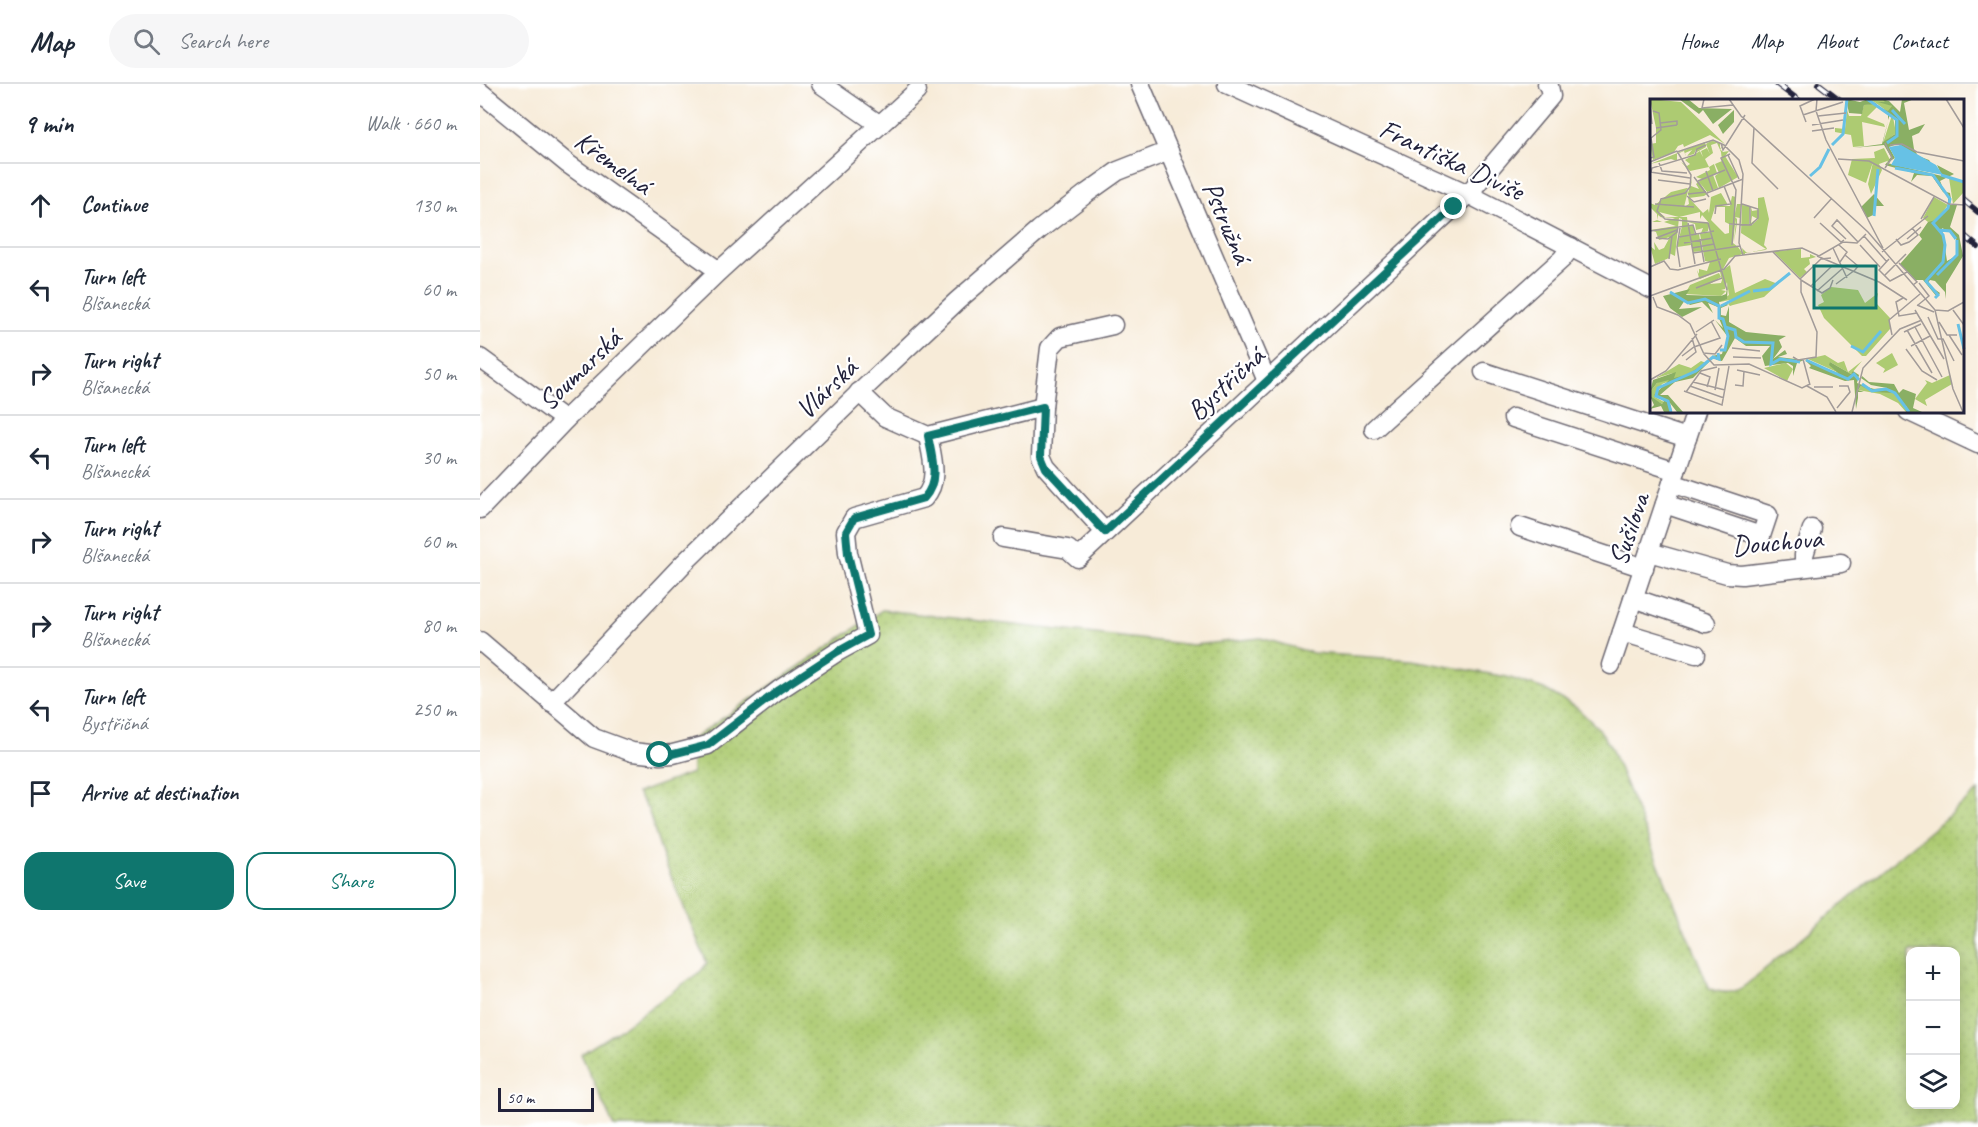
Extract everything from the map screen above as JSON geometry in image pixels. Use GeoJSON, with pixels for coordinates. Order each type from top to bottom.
{"type":"FeatureCollection","features":[{"type":"Feature","properties":{"kind":"street"},"geometry":{"type":"LineString","coordinates":[[821,84],[880,125]]}},
{"type":"Feature","properties":{"kind":"street","name":"Pstružná"},"geometry":{"type":"LineString","coordinates":[[1140,84],[1267,381]]}},
{"type":"Feature","properties":{"kind":"street","name":"Františka Diviše"},"geometry":{"type":"LineString","coordinates":[[1227,84],[1468,194],[1650,287]]}},
{"type":"Feature","properties":{"kind":"street","name":"Bystřičná"},"geometry":{"type":"LineString","coordinates":[[1003,538],[1068,549],[1078,558],[1468,194],[1551,96],[1547,84]]}},
{"type":"Feature","properties":{"kind":"street","name":"Soumarská"},"geometry":{"type":"LineString","coordinates":[[480,509],[565,420],[719,271],[917,91]]}},
{"type":"Feature","properties":{"kind":"street","name":"Křemelná"},"geometry":{"type":"LineString","coordinates":[[480,92],[568,164],[719,271]]}},
{"type":"Feature","properties":{"kind":"street","name":"Vlárská"},"geometry":{"type":"LineString","coordinates":[[551,703],[684,563],[859,392],[957,301],[1055,218],[1118,171],[1169,151]]}},
{"type":"Feature","properties":{"kind":"street"},"geometry":{"type":"LineString","coordinates":[[1374,429],[1562,259],[1571,247]]}},
{"type":"Feature","properties":{"kind":"street"},"geometry":{"type":"LineString","coordinates":[[1105,532],[1046,468],[1041,456],[1043,407],[1050,348],[1060,337],[1113,325]]}},
{"type":"Feature","properties":{"kind":"street"},"geometry":{"type":"LineString","coordinates":[[480,358],[565,420]]}},
{"type":"Feature","properties":{"kind":"street"},"geometry":{"type":"LineString","coordinates":[[1484,372],[1687,438]]}},
{"type":"Feature","properties":{"kind":"street"},"geometry":{"type":"LineString","coordinates":[[859,392],[885,417],[928,436],[1043,407]]}},
{"type":"Feature","properties":{"kind":"street","name":"Sušilova"},"geometry":{"type":"LineString","coordinates":[[1611,664],[1696,412]]}},
{"type":"Feature","properties":{"kind":"street"},"geometry":{"type":"LineString","coordinates":[[1910,412],[1978,444]]}},
{"type":"Feature","properties":{"kind":"street"},"geometry":{"type":"LineString","coordinates":[[1513,418],[1674,477],[1768,515],[1761,537],[1665,504]]}},
{"type":"Feature","properties":{"kind":"street"},"geometry":{"type":"LineString","coordinates":[[480,641],[594,738],[632,752],[660,755],[708,745],[779,690],[837,652],[868,635],[848,554],[846,532],[854,518],[924,498],[931,491],[934,478],[933,459],[928,436]]}},
{"type":"Feature","properties":{"kind":"street"},"geometry":{"type":"LineString","coordinates":[[1520,527],[1646,560]]}},
{"type":"Feature","properties":{"kind":"street"},"geometry":{"type":"LineString","coordinates":[[1804,567],[1804,555],[1812,529]]}},
{"type":"Feature","properties":{"kind":"street","name":"Douchova"},"geometry":{"type":"LineString","coordinates":[[1646,560],[1742,575],[1841,563]]}},
{"type":"Feature","properties":{"kind":"street"},"geometry":{"type":"LineString","coordinates":[[1633,598],[1706,623]]}},
{"type":"Feature","properties":{"kind":"street"},"geometry":{"type":"LineString","coordinates":[[1622,632],[1696,654]]}},
{"type":"Feature","properties":{"kind":"green space"},"geometry":{"type":"Polygon","coordinates":[[[882,610],[1193,645],[1261,638],[1313,653],[1412,660],[1507,677],[1544,689],[1577,708],[1599,729],[1611,748],[1710,989],[1720,992],[1738,990],[1747,984],[1978,791],[1978,1127],[614,1127],[581,1054],[622,1028],[701,971],[707,963],[663,857],[648,809],[637,793],[692,773],[691,740],[882,610]]]}},
{"type":"Feature","properties":{"kind":"railway"},"geometry":{"type":"LineString","coordinates":[[1777,84],[1797,99]]}},
{"type":"Feature","properties":{"kind":"railway"},"geometry":{"type":"LineString","coordinates":[[1819,84],[1839,99]]}},
{"type":"Feature","properties":{"kind":"railway"},"geometry":{"type":"LineString","coordinates":[[1963,200],[1978,212]]}},
{"type":"Feature","properties":{"kind":"railway"},"geometry":{"type":"LineString","coordinates":[[1963,235],[1978,247]]}},
{"type":"Feature","properties":{"kind":"route"},"geometry":{"type":"LineString","coordinates":[[660,755],[708,745],[779,690],[837,652],[868,635],[848,554],[846,532],[854,518],[862,514],[912,502],[924,498],[931,491],[934,478],[933,459],[928,436],[1043,407],[1041,456],[1046,468],[1105,532],[1454,207]]}}]}
